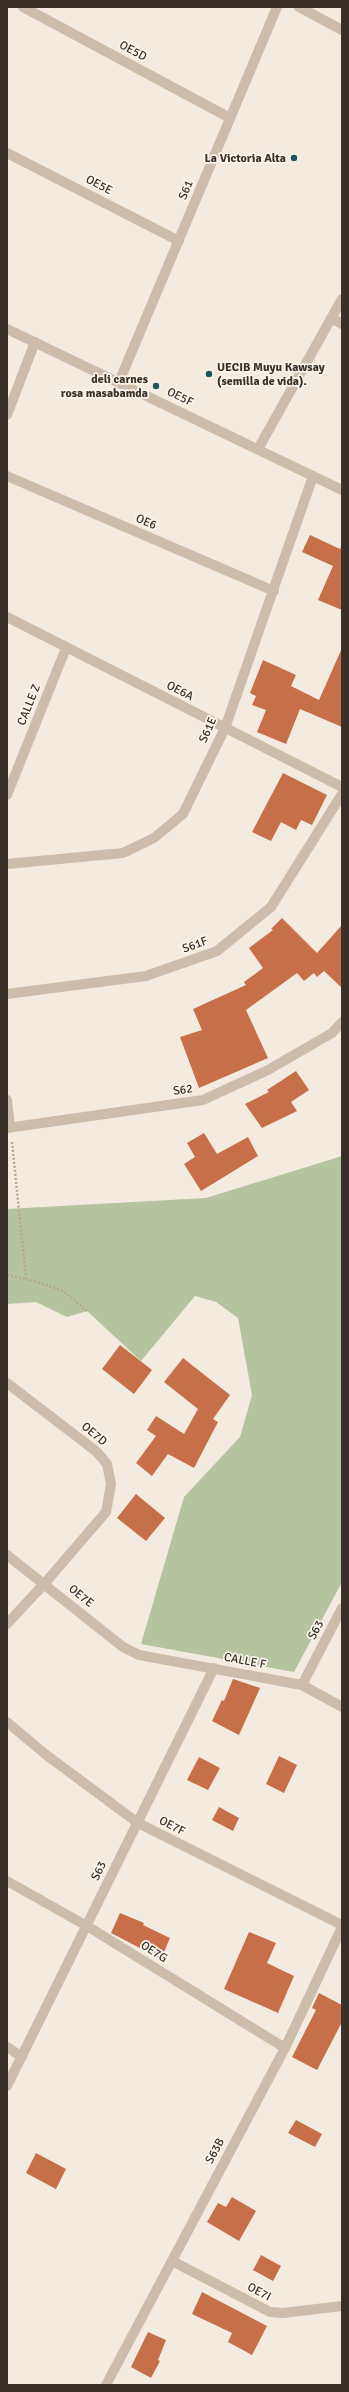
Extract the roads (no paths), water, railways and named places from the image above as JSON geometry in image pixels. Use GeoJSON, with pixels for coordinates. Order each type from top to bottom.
{"type":"FeatureCollection","features":[{"type":"Feature","properties":{"kind":"street","name":"OE5D"},"geometry":{"type":"LineString","coordinates":[[23,7],[230,118]]}},
{"type":"Feature","properties":{"kind":"street","name":"S61"},"geometry":{"type":"LineString","coordinates":[[119,382],[277,7]]}},
{"type":"Feature","properties":{"kind":"street"},"geometry":{"type":"LineString","coordinates":[[299,7],[342,30]]}},
{"type":"Feature","properties":{"kind":"street","name":"OE5E"},"geometry":{"type":"LineString","coordinates":[[7,154],[179,241]]}},
{"type":"Feature","properties":{"kind":"street"},"geometry":{"type":"LineString","coordinates":[[258,449],[342,299]]}},
{"type":"Feature","properties":{"kind":"street"},"geometry":{"type":"LineString","coordinates":[[331,318],[342,324]]}},
{"type":"Feature","properties":{"kind":"street","name":"OE5F"},"geometry":{"type":"LineString","coordinates":[[7,328],[342,490]]}},
{"type":"Feature","properties":{"kind":"street"},"geometry":{"type":"LineString","coordinates":[[7,415],[34,342]]}},
{"type":"Feature","properties":{"kind":"street","name":"OE6"},"geometry":{"type":"LineString","coordinates":[[7,476],[274,591]]}},
{"type":"Feature","properties":{"kind":"street","name":"S61E"},"geometry":{"type":"LineString","coordinates":[[7,864],[124,853],[154,838],[183,814],[225,728],[313,476]]}},
{"type":"Feature","properties":{"kind":"street","name":"OE6A"},"geometry":{"type":"LineString","coordinates":[[7,617],[342,787]]}},
{"type":"Feature","properties":{"kind":"street","name":"CALLE Z"},"geometry":{"type":"LineString","coordinates":[[7,795],[66,648]]}},
{"type":"Feature","properties":{"kind":"street","name":"S61F"},"geometry":{"type":"LineString","coordinates":[[7,994],[146,976],[217,951],[271,907],[342,794]]}},
{"type":"Feature","properties":{"kind":"street","name":"S62"},"geometry":{"type":"LineString","coordinates":[[9,1127],[203,1100],[268,1070],[332,1032],[342,1022]]}},
{"type":"Feature","properties":{"kind":"street"},"geometry":{"type":"LineString","coordinates":[[7,1100],[9,1127]]}},
{"type":"Feature","properties":{"kind":"street","name":"OE7D"},"geometry":{"type":"LineString","coordinates":[[7,1383],[97,1452],[107,1464],[111,1484],[106,1512],[45,1583]]}},
{"type":"Feature","properties":{"kind":"street","name":"OE7E"},"geometry":{"type":"LineString","coordinates":[[7,1555],[45,1583],[123,1647],[139,1655]]}},
{"type":"Feature","properties":{"kind":"street"},"geometry":{"type":"LineString","coordinates":[[7,1624],[45,1583]]}},
{"type":"Feature","properties":{"kind":"street","name":"S63"},"geometry":{"type":"LineString","coordinates":[[302,1685],[342,1608]]}},
{"type":"Feature","properties":{"kind":"street","name":"CALLE F"},"geometry":{"type":"LineString","coordinates":[[139,1655],[302,1685],[342,1707]]}},
{"type":"Feature","properties":{"kind":"street","name":"S63"},"geometry":{"type":"LineString","coordinates":[[7,2086],[214,1668]]}},
{"type":"Feature","properties":{"kind":"street","name":"OE7F"},"geometry":{"type":"LineString","coordinates":[[7,1722],[51,1758],[138,1823],[342,1926]]}},
{"type":"Feature","properties":{"kind":"street","name":"OE7G"},"geometry":{"type":"LineString","coordinates":[[7,1881],[86,1926],[285,2048]]}},
{"type":"Feature","properties":{"kind":"street","name":"S63B"},"geometry":{"type":"LineString","coordinates":[[106,2385],[285,2048],[342,1926]]}},
{"type":"Feature","properties":{"kind":"street"},"geometry":{"type":"LineString","coordinates":[[7,2047],[22,2056]]}},
{"type":"Feature","properties":{"kind":"street","name":"OE7I"},"geometry":{"type":"LineString","coordinates":[[172,2261],[270,2312],[283,2313],[342,2306]]}},
{"type":"Feature","properties":{"kind":"place","name":"La Victoria Alta"},"geometry":{"type":"Point","coordinates":[294,158]}},
{"type":"Feature","properties":{"kind":"place","name":"UECIB Muyu Kawsay (semilla de vida)."},"geometry":{"type":"Point","coordinates":[209,374]}},
{"type":"Feature","properties":{"kind":"place","name":"deli carnes rosa masabamda"},"geometry":{"type":"Point","coordinates":[156,386]}}]}
